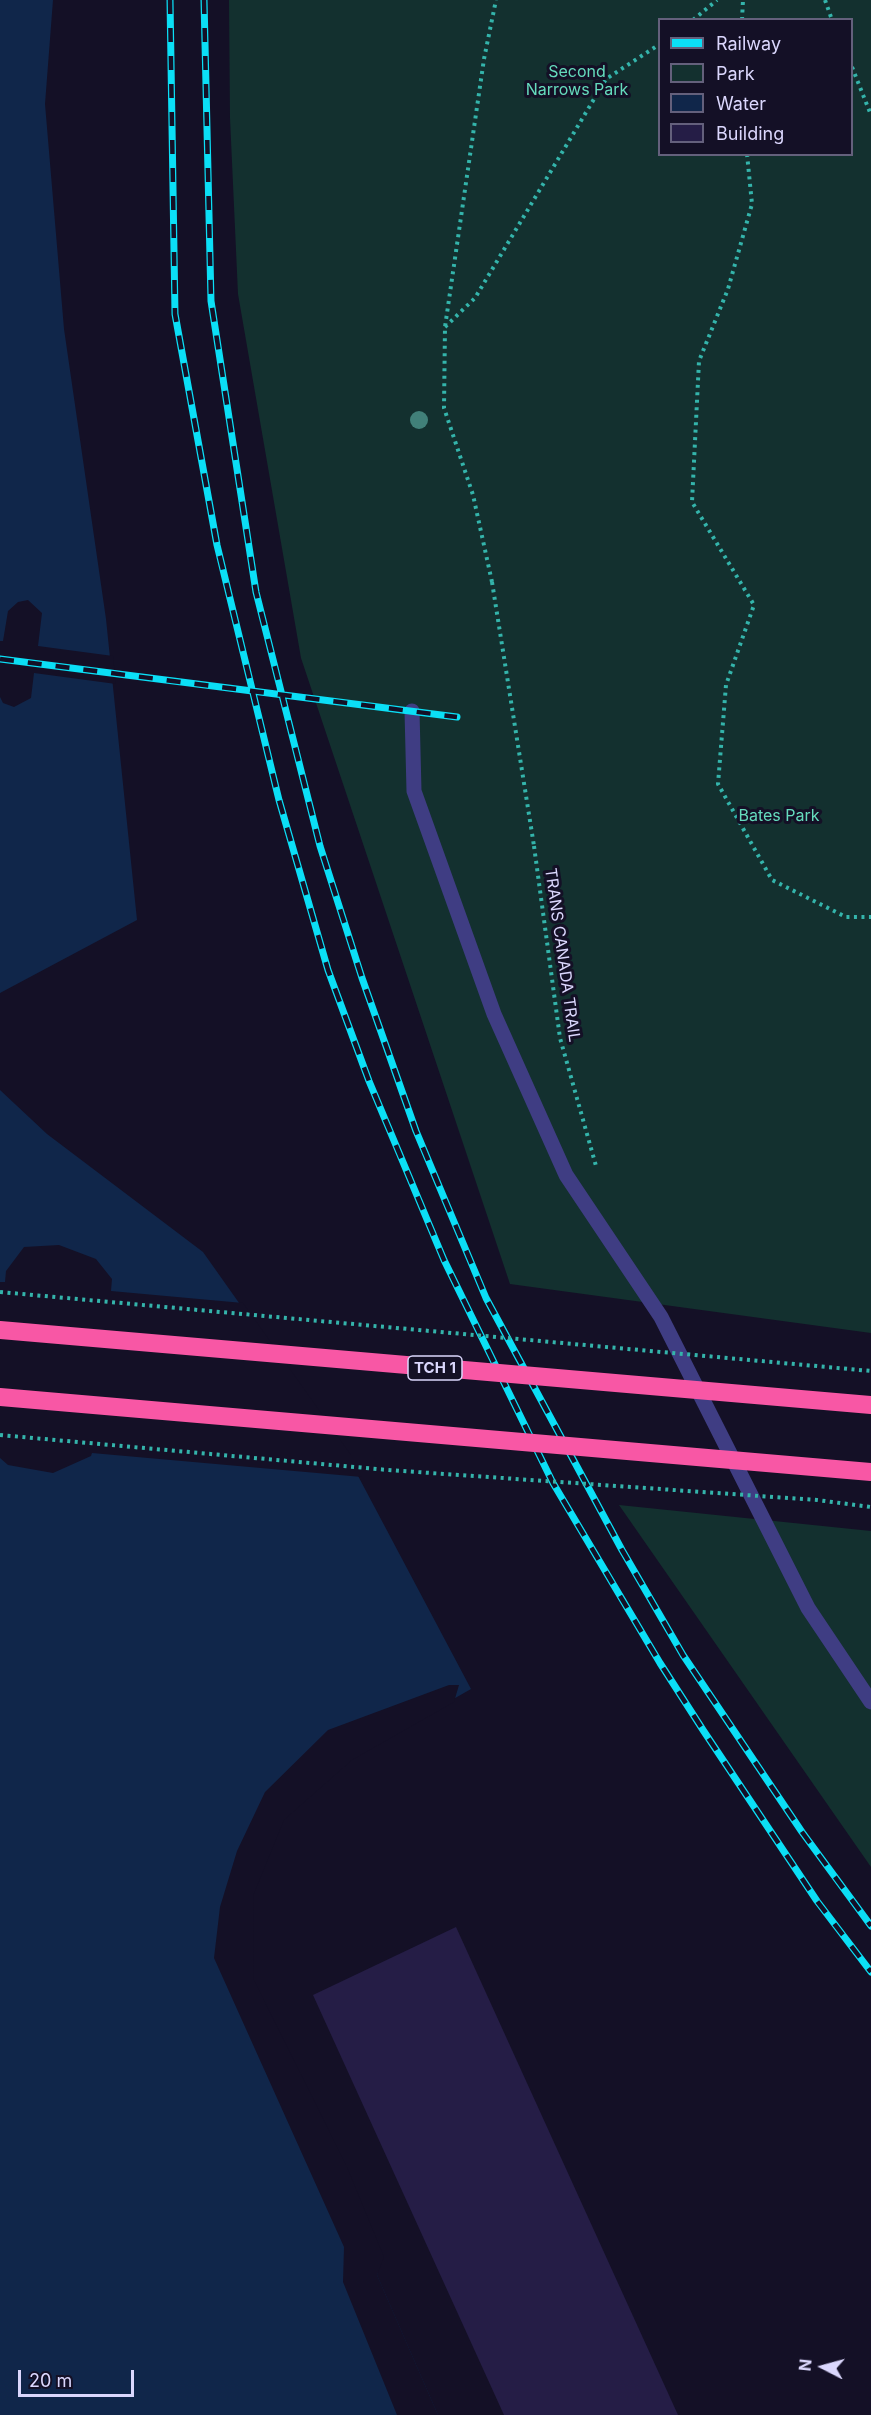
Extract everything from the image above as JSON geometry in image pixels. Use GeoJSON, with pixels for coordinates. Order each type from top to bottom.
{"type":"FeatureCollection","features":[{"type":"Feature","properties":{"kind":"highway","name":"TCH 1"},"geometry":{"type":"LineString","coordinates":[[0,1330],[871,1405]]}},
{"type":"Feature","properties":{"kind":"highway"},"geometry":{"type":"LineString","coordinates":[[0,1397],[871,1472]]}},
{"type":"Feature","properties":{"kind":"lane"},"geometry":{"type":"LineString","coordinates":[[412,711],[414,791],[494,1014],[566,1175],[661,1317],[808,1608],[871,1702]]}},
{"type":"Feature","properties":{"kind":"path","name":"TRANS CANADA TRAIL"},"geometry":{"type":"LineString","coordinates":[[496,0],[484,58],[445,327],[444,408],[473,495],[492,582],[534,846],[560,1038],[600,1176]]}},
{"type":"Feature","properties":{"kind":"path"},"geometry":{"type":"LineString","coordinates":[[695,18],[717,0]]}},
{"type":"Feature","properties":{"kind":"path"},"geometry":{"type":"LineString","coordinates":[[742,18],[743,0]]}},
{"type":"Feature","properties":{"kind":"path"},"geometry":{"type":"LineString","coordinates":[[825,0],[831,18]]}},
{"type":"Feature","properties":{"kind":"path"},"geometry":{"type":"LineString","coordinates":[[445,327],[475,298],[606,79],[658,45]]}},
{"type":"Feature","properties":{"kind":"path"},"geometry":{"type":"LineString","coordinates":[[853,70],[871,115]]}},
{"type":"Feature","properties":{"kind":"path"},"geometry":{"type":"LineString","coordinates":[[747,156],[752,204],[728,289],[699,362],[692,502],[754,605],[726,685],[718,784],[772,880],[846,917],[871,917]]}},
{"type":"Feature","properties":{"kind":"path"},"geometry":{"type":"LineString","coordinates":[[0,1292],[871,1371]]}},
{"type":"Feature","properties":{"kind":"path"},"geometry":{"type":"LineString","coordinates":[[0,1436],[388,1470],[817,1500],[871,1508]]}},
{"type":"Feature","properties":{"kind":"green space"},"geometry":{"type":"Polygon","coordinates":[[[229,0],[871,0],[871,1333],[510,1284],[301,658],[238,294],[230,118],[229,0]]]}},
{"type":"Feature","properties":{"kind":"green space"},"geometry":{"type":"Polygon","coordinates":[[[619,1505],[871,1531],[871,1867],[619,1505]]]}},
{"type":"Feature","properties":{"kind":"water"},"geometry":{"type":"Polygon","coordinates":[[[0,0],[53,0],[45,104],[64,329],[106,619],[137,920],[0,993],[0,0]]]}},
{"type":"Feature","properties":{"kind":"water"},"geometry":{"type":"Polygon","coordinates":[[[0,1090],[47,1134],[203,1252],[348,1457],[471,1689],[350,1758],[281,1818],[250,1896],[251,1981],[381,2258],[377,2275],[438,2415],[0,2415],[0,1090]]]}},
{"type":"Feature","properties":{"kind":"pier"},"geometry":{"type":"Polygon","coordinates":[[[28,600],[42,613],[38,646],[113,656],[116,684],[34,673],[31,698],[14,707],[3,703],[0,697],[0,641],[3,641],[8,611],[18,602],[28,600]]]}},
{"type":"Feature","properties":{"kind":"pier"},"geometry":{"type":"Polygon","coordinates":[[[59,1245],[96,1259],[112,1279],[111,1291],[243,1303],[351,1455],[362,1477],[92,1453],[91,1456],[53,1473],[8,1465],[0,1458],[0,1282],[5,1282],[6,1271],[24,1247],[59,1245]]]}},
{"type":"Feature","properties":{"kind":"pier"},"geometry":{"type":"Polygon","coordinates":[[[449,1685],[459,1685],[454,1702],[352,1760],[284,1820],[253,1896],[254,1980],[347,2167],[384,2257],[377,2275],[438,2415],[397,2415],[343,2282],[344,2247],[214,1958],[220,1907],[237,1851],[265,1792],[328,1730],[449,1685]]]}},
{"type":"Feature","properties":{"kind":"building"},"geometry":{"type":"Polygon","coordinates":[[[456,1927],[678,2415],[504,2415],[313,1995],[456,1927]]]}},
{"type":"Feature","properties":{"kind":"railway"},"geometry":{"type":"LineString","coordinates":[[170,0],[175,314],[217,545],[279,800],[328,970],[369,1081],[444,1260],[553,1483],[660,1663],[703,1730],[817,1901],[871,1972]]}},
{"type":"Feature","properties":{"kind":"railway"},"geometry":{"type":"LineString","coordinates":[[204,0],[211,301],[256,592],[320,846],[362,978],[416,1131],[486,1298],[622,1550],[683,1655],[802,1832],[871,1926]]}},
{"type":"Feature","properties":{"kind":"railway"},"geometry":{"type":"LineString","coordinates":[[0,659],[457,717]]}},
{"type":"Feature","properties":{"kind":"park label","name":"Second Narrows Park"},"geometry":{"type":"Point","coordinates":[577,81]}},
{"type":"Feature","properties":{"kind":"park label","name":"Bates Park"},"geometry":{"type":"Point","coordinates":[779,816]}}]}
